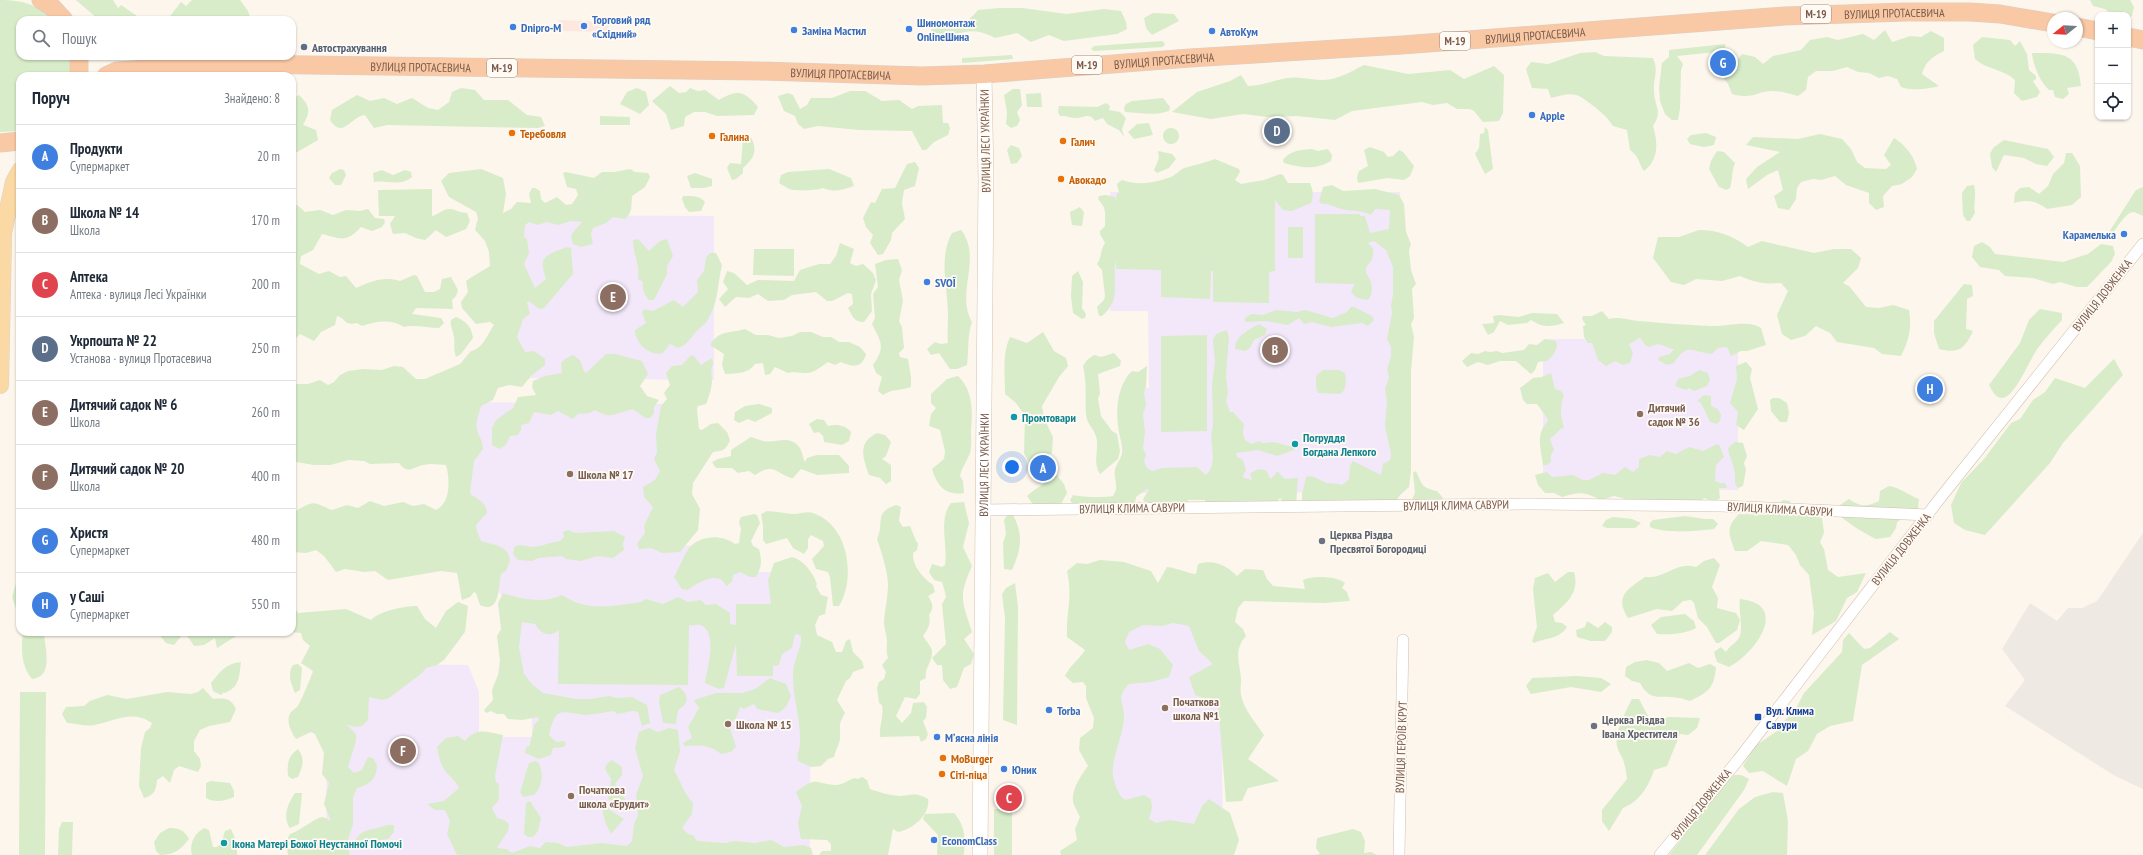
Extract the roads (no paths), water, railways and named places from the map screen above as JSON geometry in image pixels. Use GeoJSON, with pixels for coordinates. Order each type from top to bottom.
{"type":"FeatureCollection","features":[{"type":"Feature","properties":{"kind":"highway"},"geometry":{"type":"LineString","coordinates":[[47,2],[60,16]]}},
{"type":"Feature","properties":{"kind":"highway","name":"ВУЛИЦЯ ПРОТАСЕВИЧА"},"geometry":{"type":"LineString","coordinates":[[115,72],[226,64],[760,71],[922,76],[984,74],[1190,58],[1402,45],[1785,16],[1906,12],[1970,12],[2000,14],[2047,22]]}},
{"type":"Feature","properties":{"kind":"highway"},"geometry":{"type":"LineString","coordinates":[[2083,28],[2095,30]]}},
{"type":"Feature","properties":{"kind":"highway"},"geometry":{"type":"LineString","coordinates":[[2131,38],[2143,40]]}},
{"type":"Feature","properties":{"kind":"highway"},"geometry":{"type":"LineString","coordinates":[[79,60],[79,72]]}},
{"type":"Feature","properties":{"kind":"highway","name":"ВУЛИЦЯ ПРОТАСЕВИЧА"},"geometry":{"type":"LineString","coordinates":[[199,60],[226,64]]}},
{"type":"Feature","properties":{"kind":"highway"},"geometry":{"type":"LineString","coordinates":[[0,143],[16,141]]}},
{"type":"Feature","properties":{"kind":"main road","name":"ВУЛИЦЯ ЛЕСІ УКРАЇНКИ"},"geometry":{"type":"LineString","coordinates":[[980,855],[986,179],[984,74]]}},
{"type":"Feature","properties":{"kind":"main road"},"geometry":{"type":"LineString","coordinates":[[0,384],[3,238],[16,178]]}},
{"type":"Feature","properties":{"kind":"main road"},"geometry":{"type":"LineString","coordinates":[[0,220],[3,238]]}},
{"type":"Feature","properties":{"kind":"street","name":"ВУЛИЦЯ ДОВЖЕНКА"},"geometry":{"type":"LineString","coordinates":[[1660,855],[1742,755],[1928,515],[2143,244]]}},
{"type":"Feature","properties":{"kind":"street","name":"ВУЛИЦЯ КЛИМА САВУРИ"},"geometry":{"type":"LineString","coordinates":[[983,510],[1541,504],[1721,506],[1928,515]]}},
{"type":"Feature","properties":{"kind":"street","name":"ВУЛИЦЯ ГЕРОЇВ КРУТ"},"geometry":{"type":"LineString","coordinates":[[1399,855],[1403,640]]}},
{"type":"Feature","properties":{"kind":"place","name":"Торговий ряд «Східний»"},"geometry":{"type":"Point","coordinates":[584,26]}},
{"type":"Feature","properties":{"kind":"place","name":"Dnipro-M"},"geometry":{"type":"Point","coordinates":[513,27]}},
{"type":"Feature","properties":{"kind":"place","name":"Шиномонтаж OnlineШина"},"geometry":{"type":"Point","coordinates":[909,29]}},
{"type":"Feature","properties":{"kind":"place","name":"Заміна Мастил"},"geometry":{"type":"Point","coordinates":[794,30]}},
{"type":"Feature","properties":{"kind":"place","name":"АвтоКум"},"geometry":{"type":"Point","coordinates":[1212,31]}},
{"type":"Feature","properties":{"kind":"place","name":"Автострахування"},"geometry":{"type":"Point","coordinates":[304,47]}},
{"type":"Feature","properties":{"kind":"place","name":"Христя"},"geometry":{"type":"Point","coordinates":[1723,63]}},
{"type":"Feature","properties":{"kind":"place","name":"Apple"},"geometry":{"type":"Point","coordinates":[1532,115]}},
{"type":"Feature","properties":{"kind":"place","name":"Укрпошта № 22"},"geometry":{"type":"Point","coordinates":[1277,131]}},
{"type":"Feature","properties":{"kind":"place","name":"Теребовля"},"geometry":{"type":"Point","coordinates":[512,133]}},
{"type":"Feature","properties":{"kind":"place","name":"Галина"},"geometry":{"type":"Point","coordinates":[712,136]}},
{"type":"Feature","properties":{"kind":"place","name":"Галич"},"geometry":{"type":"Point","coordinates":[1063,141]}},
{"type":"Feature","properties":{"kind":"place","name":"Авокадо"},"geometry":{"type":"Point","coordinates":[1061,179]}},
{"type":"Feature","properties":{"kind":"place","name":"Карамелька"},"geometry":{"type":"Point","coordinates":[2124,234]}},
{"type":"Feature","properties":{"kind":"place","name":"SVOЇ"},"geometry":{"type":"Point","coordinates":[927,282]}},
{"type":"Feature","properties":{"kind":"place","name":"Дитячий садок № 6"},"geometry":{"type":"Point","coordinates":[613,297]}},
{"type":"Feature","properties":{"kind":"place","name":"Школа № 14"},"geometry":{"type":"Point","coordinates":[1275,350]}},
{"type":"Feature","properties":{"kind":"place","name":"у Саші"},"geometry":{"type":"Point","coordinates":[1930,389]}},
{"type":"Feature","properties":{"kind":"place","name":"Дитячий садок № 36"},"geometry":{"type":"Point","coordinates":[1640,414]}},
{"type":"Feature","properties":{"kind":"place","name":"Промтовари"},"geometry":{"type":"Point","coordinates":[1014,417]}},
{"type":"Feature","properties":{"kind":"place","name":"Погруддя Богдана Лепкого"},"geometry":{"type":"Point","coordinates":[1295,444]}},
{"type":"Feature","properties":{"kind":"place","name":"Продукти"},"geometry":{"type":"Point","coordinates":[1043,468]}},
{"type":"Feature","properties":{"kind":"place","name":"Школа № 17"},"geometry":{"type":"Point","coordinates":[570,474]}},
{"type":"Feature","properties":{"kind":"place","name":"Церква Різдва Пресвятої Богородиці"},"geometry":{"type":"Point","coordinates":[1322,541]}},
{"type":"Feature","properties":{"kind":"place","name":"Початкова школа №1"},"geometry":{"type":"Point","coordinates":[1165,708]}},
{"type":"Feature","properties":{"kind":"place","name":"Torba"},"geometry":{"type":"Point","coordinates":[1049,710]}},
{"type":"Feature","properties":{"kind":"place","name":"Вул. Клима Савури"},"geometry":{"type":"Point","coordinates":[1758,717]}},
{"type":"Feature","properties":{"kind":"place","name":"Школа № 15"},"geometry":{"type":"Point","coordinates":[728,724]}},
{"type":"Feature","properties":{"kind":"place","name":"Церква Різдва Івана Хрестителя"},"geometry":{"type":"Point","coordinates":[1594,726]}},
{"type":"Feature","properties":{"kind":"place","name":"Мʼясна лінія"},"geometry":{"type":"Point","coordinates":[937,737]}},
{"type":"Feature","properties":{"kind":"place","name":"Дитячий садок № 20"},"geometry":{"type":"Point","coordinates":[403,751]}},
{"type":"Feature","properties":{"kind":"place","name":"MoBurger"},"geometry":{"type":"Point","coordinates":[943,758]}},
{"type":"Feature","properties":{"kind":"place","name":"Юник"},"geometry":{"type":"Point","coordinates":[1004,769]}},
{"type":"Feature","properties":{"kind":"place","name":"Сіті-піца"},"geometry":{"type":"Point","coordinates":[942,774]}},
{"type":"Feature","properties":{"kind":"place","name":"Початкова школа «Ерудит»"},"geometry":{"type":"Point","coordinates":[571,796]}},
{"type":"Feature","properties":{"kind":"place","name":"Аптека"},"geometry":{"type":"Point","coordinates":[1009,798]}},
{"type":"Feature","properties":{"kind":"place","name":"EconomClass"},"geometry":{"type":"Point","coordinates":[934,840]}},
{"type":"Feature","properties":{"kind":"place","name":"Ікона Матері Божої Неустанної Помочі"},"geometry":{"type":"Point","coordinates":[224,843]}}]}
